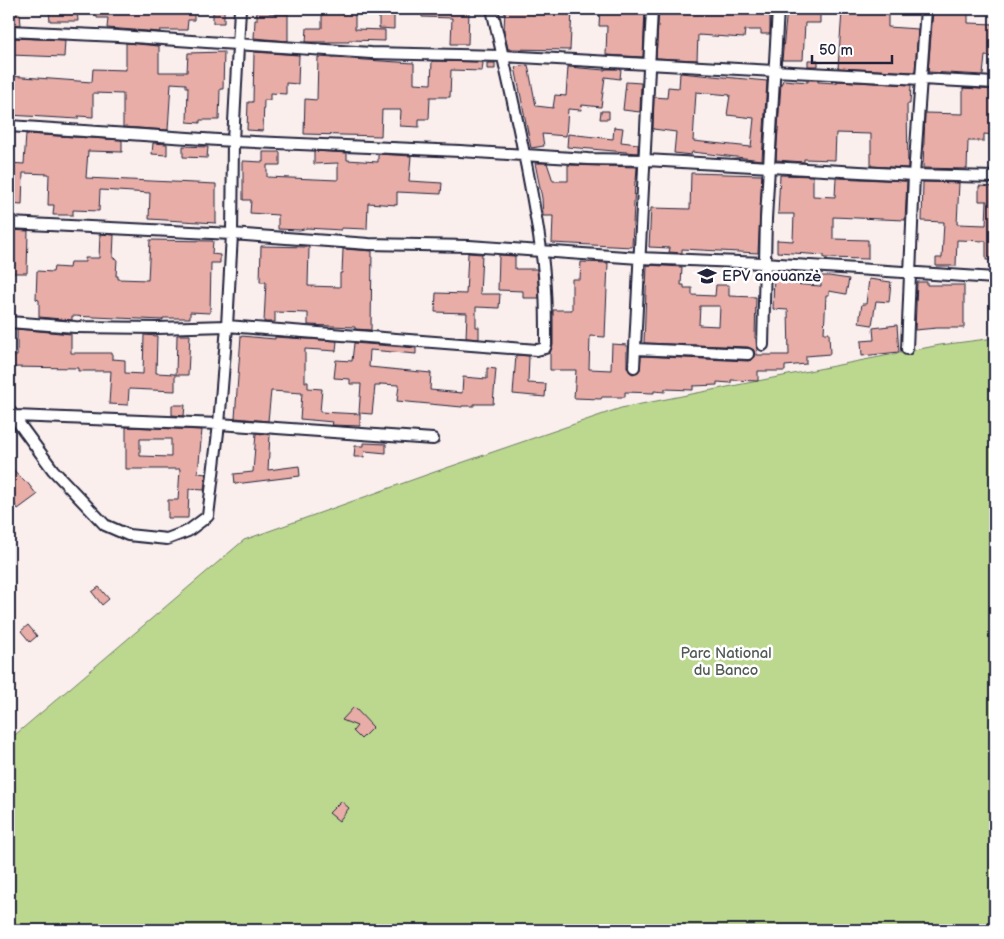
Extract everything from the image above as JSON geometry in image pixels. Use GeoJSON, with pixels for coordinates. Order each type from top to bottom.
{"type":"FeatureCollection","features":[{"type":"Feature","properties":{"kind":"street"},"geometry":{"type":"LineString","coordinates":[[12,413],[53,470],[105,526],[128,535],[167,539],[188,531],[208,516],[219,424],[227,326],[232,234],[233,141],[240,9]]}},
{"type":"Feature","properties":{"kind":"street"},"geometry":{"type":"LineString","coordinates":[[9,322],[75,327],[157,328],[227,326],[542,349],[546,345],[546,302],[542,250],[524,154],[492,9]]}},
{"type":"Feature","properties":{"kind":"street"},"geometry":{"type":"LineString","coordinates":[[634,367],[646,160],[652,9]]}},
{"type":"Feature","properties":{"kind":"street"},"geometry":{"type":"LineString","coordinates":[[763,345],[768,167],[778,9]]}},
{"type":"Feature","properties":{"kind":"street"},"geometry":{"type":"LineString","coordinates":[[907,349],[914,175],[926,9]]}},
{"type":"Feature","properties":{"kind":"street"},"geometry":{"type":"LineString","coordinates":[[9,31],[118,36],[371,54],[502,56],[995,83]]}},
{"type":"Feature","properties":{"kind":"street"},"geometry":{"type":"LineString","coordinates":[[9,126],[233,141],[524,154],[588,159],[646,160],[914,175],[995,177]]}},
{"type":"Feature","properties":{"kind":"street"},"geometry":{"type":"LineString","coordinates":[[9,223],[232,234],[369,244],[542,250],[639,258],[764,263],[995,278]]}},
{"type":"Feature","properties":{"kind":"street"},"geometry":{"type":"LineString","coordinates":[[635,349],[748,354]]}},
{"type":"Feature","properties":{"kind":"street"},"geometry":{"type":"LineString","coordinates":[[12,413],[219,424],[433,439]]}},
{"type":"Feature","properties":{"kind":"green space","name":"Parc National du Banco"},"geometry":{"type":"Polygon","coordinates":[[[995,338],[995,930],[9,930],[9,740],[244,540],[621,408],[940,345],[995,338]]]}},
{"type":"Feature","properties":{"kind":"building"},"geometry":{"type":"Polygon","coordinates":[[[55,9],[77,9],[78,21],[50,21],[49,11],[55,11],[55,9]]]}},
{"type":"Feature","properties":{"kind":"building"},"geometry":{"type":"Polygon","coordinates":[[[97,9],[194,10],[194,20],[188,20],[187,30],[160,30],[160,32],[107,28],[108,18],[97,18],[97,9]]]}},
{"type":"Feature","properties":{"kind":"building"},"geometry":{"type":"Polygon","coordinates":[[[213,9],[224,9],[224,23],[213,23],[213,9]]]}},
{"type":"Feature","properties":{"kind":"building"},"geometry":{"type":"Polygon","coordinates":[[[257,9],[269,9],[269,13],[288,14],[288,41],[254,38],[257,9]]]}},
{"type":"Feature","properties":{"kind":"building"},"geometry":{"type":"Polygon","coordinates":[[[322,9],[355,9],[355,29],[385,30],[385,41],[306,42],[307,28],[322,28],[322,9]]]}},
{"type":"Feature","properties":{"kind":"building"},"geometry":{"type":"Polygon","coordinates":[[[379,9],[394,9],[394,29],[379,28],[379,9]]]}},
{"type":"Feature","properties":{"kind":"building"},"geometry":{"type":"Polygon","coordinates":[[[422,9],[469,10],[468,44],[451,44],[452,18],[422,17],[422,9]]]}},
{"type":"Feature","properties":{"kind":"building"},"geometry":{"type":"Polygon","coordinates":[[[505,9],[572,10],[570,50],[508,49],[504,31],[505,9]]]}},
{"type":"Feature","properties":{"kind":"building"},"geometry":{"type":"Polygon","coordinates":[[[600,9],[645,9],[643,57],[606,55],[607,26],[599,26],[600,9]]]}},
{"type":"Feature","properties":{"kind":"building"},"geometry":{"type":"Polygon","coordinates":[[[659,9],[770,9],[770,34],[761,34],[761,30],[745,30],[744,38],[698,35],[697,60],[656,58],[659,9]]]}},
{"type":"Feature","properties":{"kind":"building"},"geometry":{"type":"Polygon","coordinates":[[[787,9],[804,9],[804,12],[820,11],[820,23],[805,23],[803,60],[782,60],[787,9]]]}},
{"type":"Feature","properties":{"kind":"building"},"geometry":{"type":"Polygon","coordinates":[[[879,9],[888,9],[888,27],[918,29],[915,72],[838,68],[842,11],[879,13],[879,9]]]}},
{"type":"Feature","properties":{"kind":"building"},"geometry":{"type":"Polygon","coordinates":[[[933,11],[968,13],[968,23],[995,24],[995,57],[985,56],[983,75],[928,72],[933,11]]]}},
{"type":"Feature","properties":{"kind":"building"},"geometry":{"type":"Polygon","coordinates":[[[20,14],[21,25],[10,24],[10,15],[20,14]]]}},
{"type":"Feature","properties":{"kind":"building"},"geometry":{"type":"Polygon","coordinates":[[[10,38],[65,40],[64,57],[10,55],[10,38]]]}},
{"type":"Feature","properties":{"kind":"building"},"geometry":{"type":"Polygon","coordinates":[[[126,43],[159,46],[159,72],[187,72],[188,53],[224,52],[223,89],[220,89],[219,120],[200,120],[200,123],[187,122],[188,87],[186,87],[186,84],[171,83],[168,130],[123,127],[123,94],[93,93],[93,117],[78,116],[78,119],[9,115],[9,76],[92,82],[93,69],[126,70],[126,43]]]}},
{"type":"Feature","properties":{"kind":"building"},"geometry":{"type":"Polygon","coordinates":[[[254,52],[299,55],[298,84],[286,83],[286,94],[270,93],[270,100],[264,100],[263,131],[247,130],[248,102],[253,102],[254,52]]]}},
{"type":"Feature","properties":{"kind":"building"},"geometry":{"type":"Polygon","coordinates":[[[318,57],[414,63],[414,83],[431,84],[432,61],[483,63],[482,71],[451,70],[450,97],[430,97],[429,119],[419,119],[419,127],[400,126],[401,110],[382,110],[381,136],[304,134],[305,99],[317,100],[318,57]]]}},
{"type":"Feature","properties":{"kind":"building"},"geometry":{"type":"Polygon","coordinates":[[[808,60],[818,60],[818,66],[808,66],[808,60]]]}},
{"type":"Feature","properties":{"kind":"building"},"geometry":{"type":"Polygon","coordinates":[[[487,63],[495,63],[495,69],[487,69],[487,63]]]}},
{"type":"Feature","properties":{"kind":"building"},"geometry":{"type":"Polygon","coordinates":[[[528,65],[536,106],[553,108],[555,95],[566,96],[568,67],[605,70],[621,69],[620,79],[605,77],[601,107],[582,105],[581,110],[568,109],[566,136],[542,134],[544,146],[531,148],[515,67],[528,65]]]}},
{"type":"Feature","properties":{"kind":"building"},"geometry":{"type":"Polygon","coordinates":[[[680,73],[767,81],[762,160],[692,152],[691,155],[674,153],[676,132],[653,129],[654,97],[667,98],[668,87],[679,88],[680,73]],[[696,92],[693,141],[751,147],[754,118],[727,115],[730,95],[696,92]]]}},
{"type":"Feature","properties":{"kind":"building"},"geometry":{"type":"Polygon","coordinates":[[[783,80],[911,85],[910,104],[907,104],[908,168],[871,166],[871,134],[836,133],[835,160],[804,159],[804,162],[776,160],[781,83],[783,80]]]}},
{"type":"Feature","properties":{"kind":"building"},"geometry":{"type":"Polygon","coordinates":[[[626,82],[641,83],[640,112],[623,110],[626,82]]]}},
{"type":"Feature","properties":{"kind":"building"},"geometry":{"type":"Polygon","coordinates":[[[963,88],[995,90],[995,135],[984,134],[984,141],[968,141],[967,169],[923,168],[925,113],[963,114],[963,88]]]}},
{"type":"Feature","properties":{"kind":"building"},"geometry":{"type":"Polygon","coordinates":[[[601,111],[609,111],[609,119],[600,119],[601,111]]]}},
{"type":"Feature","properties":{"kind":"building"},"geometry":{"type":"Polygon","coordinates":[[[614,127],[623,128],[621,142],[638,144],[638,153],[567,147],[568,134],[613,139],[614,127]]]}},
{"type":"Feature","properties":{"kind":"building"},"geometry":{"type":"Polygon","coordinates":[[[26,134],[122,140],[122,152],[88,151],[86,178],[216,184],[216,223],[149,219],[150,193],[100,190],[99,211],[73,210],[73,215],[53,215],[54,205],[48,205],[49,174],[23,173],[22,205],[9,204],[9,163],[24,164],[26,134]]]}},
{"type":"Feature","properties":{"kind":"building"},"geometry":{"type":"Polygon","coordinates":[[[153,143],[167,144],[167,155],[152,154],[153,143]]]}},
{"type":"Feature","properties":{"kind":"building"},"geometry":{"type":"Polygon","coordinates":[[[183,146],[208,147],[207,158],[183,157],[183,146]]]}},
{"type":"Feature","properties":{"kind":"building"},"geometry":{"type":"Polygon","coordinates":[[[314,151],[347,153],[347,160],[378,162],[378,154],[411,156],[409,181],[442,183],[441,194],[397,192],[397,205],[368,203],[367,229],[278,229],[278,215],[250,213],[251,200],[243,200],[243,161],[263,162],[263,152],[280,152],[280,165],[267,165],[267,177],[338,180],[338,163],[314,164],[314,151]]]}},
{"type":"Feature","properties":{"kind":"building"},"geometry":{"type":"Polygon","coordinates":[[[535,163],[547,163],[553,181],[568,181],[568,165],[637,167],[632,247],[552,243],[553,216],[543,216],[542,198],[535,163]]]}},
{"type":"Feature","properties":{"kind":"building"},"geometry":{"type":"Polygon","coordinates":[[[691,173],[762,175],[758,253],[682,249],[682,253],[669,252],[670,248],[649,247],[651,208],[690,209],[691,173]]]}},
{"type":"Feature","properties":{"kind":"building"},"geometry":{"type":"Polygon","coordinates":[[[780,175],[813,176],[813,196],[835,197],[836,178],[907,181],[905,220],[833,217],[833,239],[868,240],[868,259],[824,258],[824,255],[777,252],[777,240],[793,241],[794,214],[778,214],[780,175]]]}},
{"type":"Feature","properties":{"kind":"building"},"geometry":{"type":"Polygon","coordinates":[[[923,182],[959,183],[957,224],[986,225],[987,201],[979,201],[979,186],[995,187],[995,260],[986,260],[986,241],[957,240],[956,266],[936,266],[936,258],[942,258],[944,222],[922,221],[923,182]]]}},
{"type":"Feature","properties":{"kind":"building"},"geometry":{"type":"Polygon","coordinates":[[[9,230],[28,231],[27,273],[9,273],[9,230]]]}},
{"type":"Feature","properties":{"kind":"building"},"geometry":{"type":"Polygon","coordinates":[[[100,234],[114,235],[113,258],[117,259],[116,276],[118,276],[118,279],[148,280],[150,240],[213,241],[212,254],[220,255],[220,263],[211,263],[210,313],[190,312],[190,318],[163,318],[163,320],[72,316],[72,320],[39,317],[39,300],[36,299],[37,271],[53,272],[54,267],[69,268],[70,262],[85,262],[85,258],[99,258],[100,234]]]}},
{"type":"Feature","properties":{"kind":"building"},"geometry":{"type":"Polygon","coordinates":[[[261,246],[309,247],[308,286],[340,287],[343,249],[372,251],[371,330],[355,329],[355,327],[308,325],[308,313],[275,312],[275,322],[264,322],[266,282],[260,282],[261,246]]]}},
{"type":"Feature","properties":{"kind":"building"},"geometry":{"type":"Polygon","coordinates":[[[468,253],[482,254],[480,294],[500,294],[499,308],[476,307],[476,327],[479,327],[479,339],[466,338],[467,313],[435,312],[436,293],[466,294],[468,253]]]}},
{"type":"Feature","properties":{"kind":"building"},"geometry":{"type":"Polygon","coordinates":[[[499,255],[515,256],[515,269],[537,269],[539,298],[523,298],[523,291],[498,290],[499,255]]]}},
{"type":"Feature","properties":{"kind":"building"},"geometry":{"type":"Polygon","coordinates":[[[581,262],[608,263],[605,337],[590,336],[589,369],[611,370],[612,344],[627,345],[627,367],[633,374],[640,370],[641,356],[748,361],[752,360],[755,355],[754,350],[748,347],[644,343],[647,265],[682,267],[681,285],[684,285],[684,288],[692,288],[692,295],[715,296],[716,285],[729,285],[729,296],[756,297],[755,338],[757,355],[789,355],[788,310],[773,309],[774,271],[791,272],[791,284],[821,286],[820,276],[849,279],[846,294],[829,291],[829,295],[826,295],[824,333],[829,333],[830,354],[806,356],[806,364],[785,366],[785,371],[758,371],[758,381],[731,380],[731,383],[717,382],[717,385],[693,386],[693,390],[665,389],[665,392],[654,391],[654,393],[625,392],[625,397],[602,397],[601,399],[574,398],[576,370],[550,370],[550,352],[553,345],[553,310],[572,310],[572,279],[580,279],[581,262]],[[700,306],[699,325],[719,326],[720,306],[700,306]]]}},
{"type":"Feature","properties":{"kind":"building"},"geometry":{"type":"Polygon","coordinates":[[[869,279],[891,282],[889,302],[876,301],[872,325],[859,323],[862,304],[866,304],[869,279]]]}},
{"type":"Feature","properties":{"kind":"building"},"geometry":{"type":"Polygon","coordinates":[[[917,282],[927,282],[927,285],[964,285],[964,328],[915,330],[917,282]]]}},
{"type":"Feature","properties":{"kind":"building"},"geometry":{"type":"Polygon","coordinates":[[[897,325],[899,352],[862,356],[861,341],[874,340],[873,328],[897,325]]]}},
{"type":"Feature","properties":{"kind":"building"},"geometry":{"type":"Polygon","coordinates":[[[17,329],[71,334],[71,353],[112,353],[112,359],[125,360],[125,373],[143,374],[144,335],[157,336],[156,373],[175,374],[175,391],[129,389],[128,405],[109,404],[111,371],[78,371],[78,368],[9,367],[9,356],[17,356],[17,329]]]}},
{"type":"Feature","properties":{"kind":"building"},"geometry":{"type":"Polygon","coordinates":[[[177,335],[190,335],[188,375],[176,375],[177,335]]]}},
{"type":"Feature","properties":{"kind":"building"},"geometry":{"type":"Polygon","coordinates":[[[241,336],[337,341],[336,351],[305,349],[305,382],[308,382],[308,388],[322,389],[320,412],[360,414],[360,426],[332,425],[333,422],[300,419],[302,393],[271,391],[268,421],[235,418],[241,336]]]}},
{"type":"Feature","properties":{"kind":"building"},"geometry":{"type":"Polygon","coordinates":[[[354,343],[416,348],[416,354],[370,350],[369,367],[431,373],[430,390],[462,393],[463,377],[487,379],[487,368],[496,369],[493,404],[474,404],[474,406],[462,407],[397,401],[399,385],[380,384],[380,386],[375,386],[372,414],[359,413],[361,384],[350,384],[350,379],[334,378],[336,360],[352,361],[354,343]]]}},
{"type":"Feature","properties":{"kind":"building"},"geometry":{"type":"Polygon","coordinates":[[[516,355],[529,356],[528,383],[546,384],[545,397],[513,394],[516,355]]]}},
{"type":"Feature","properties":{"kind":"building"},"geometry":{"type":"Polygon","coordinates":[[[172,405],[185,405],[184,416],[172,415],[172,405]]]}},
{"type":"Feature","properties":{"kind":"building"},"geometry":{"type":"Polygon","coordinates":[[[126,427],[202,430],[198,473],[206,474],[204,490],[189,489],[188,518],[168,518],[168,500],[178,500],[180,469],[126,469],[126,427]],[[140,439],[140,456],[171,457],[171,439],[140,439]]]}},
{"type":"Feature","properties":{"kind":"building"},"geometry":{"type":"Polygon","coordinates":[[[256,433],[270,435],[268,470],[299,466],[300,476],[235,484],[234,474],[253,472],[256,433]]]}},
{"type":"Feature","properties":{"kind":"building"},"geometry":{"type":"Polygon","coordinates":[[[364,443],[386,444],[386,453],[365,451],[364,457],[354,457],[355,446],[364,446],[364,443]]]}},
{"type":"Feature","properties":{"kind":"building"},"geometry":{"type":"Polygon","coordinates":[[[9,465],[26,481],[37,495],[18,509],[9,496],[9,465]]]}},
{"type":"Feature","properties":{"kind":"building"},"geometry":{"type":"Polygon","coordinates":[[[99,587],[109,599],[102,605],[92,592],[99,587]]]}},
{"type":"Feature","properties":{"kind":"building"},"geometry":{"type":"Polygon","coordinates":[[[28,625],[37,636],[30,642],[21,631],[28,625]]]}},
{"type":"Feature","properties":{"kind":"building"},"geometry":{"type":"Polygon","coordinates":[[[354,707],[373,727],[361,739],[353,731],[357,726],[342,720],[354,707]]]}},
{"type":"Feature","properties":{"kind":"building"},"geometry":{"type":"Polygon","coordinates":[[[341,801],[349,808],[339,821],[329,813],[341,801]]]}},
{"type":"Feature","properties":{"kind":"place","name":"EPV anouanzè"},"geometry":{"type":"Point","coordinates":[707,276]}}]}
